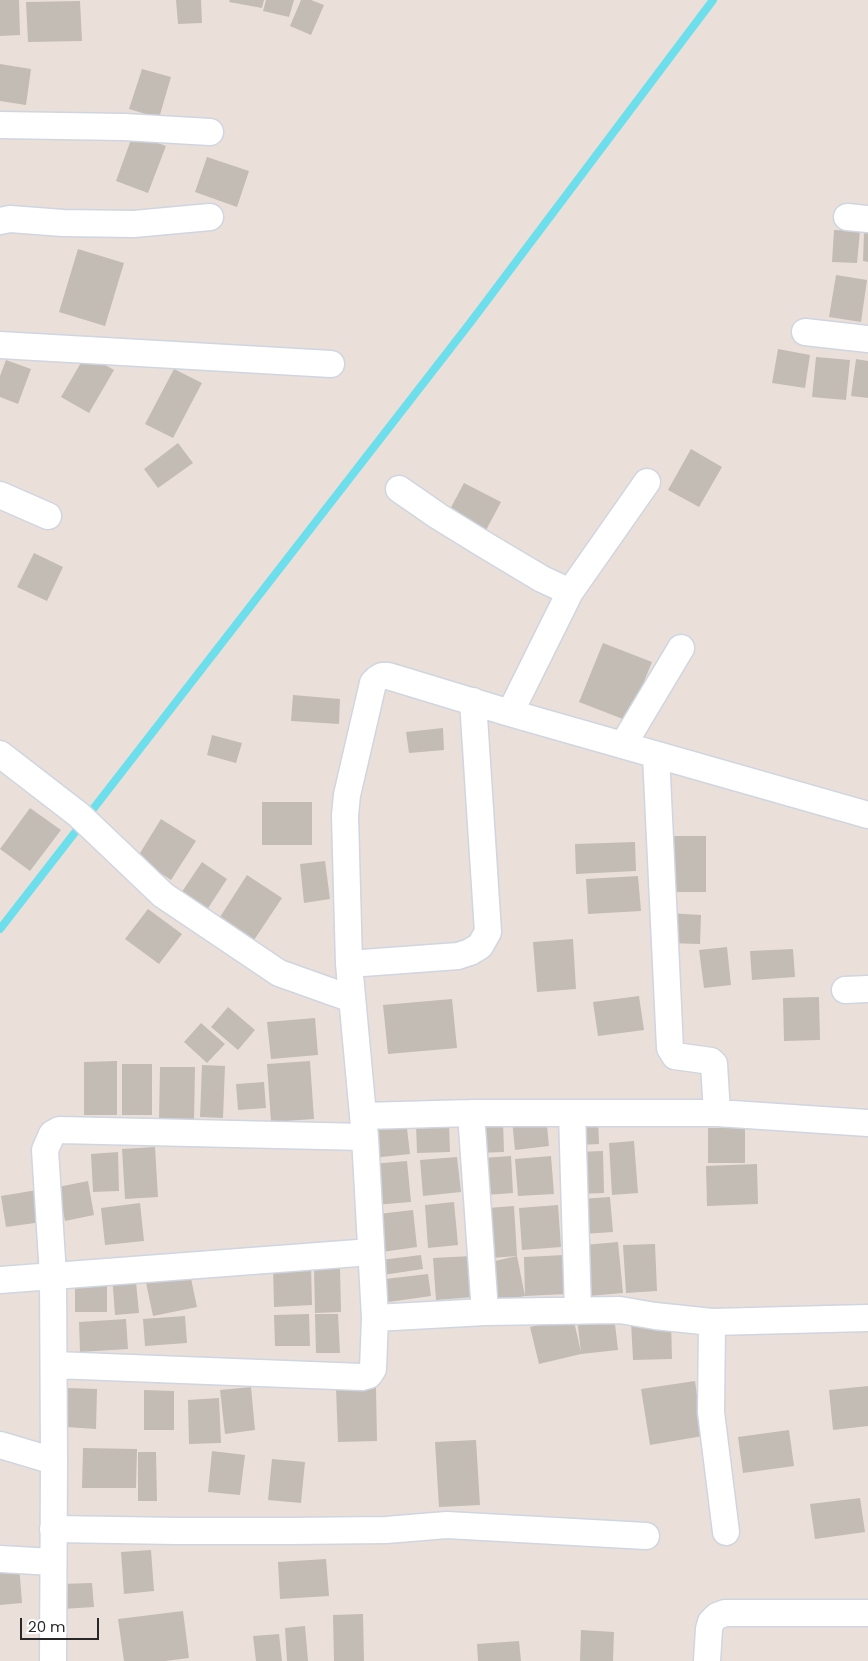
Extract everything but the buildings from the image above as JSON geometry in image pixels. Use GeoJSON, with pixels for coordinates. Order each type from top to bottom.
{"type":"FeatureCollection","features":[{"type":"Feature","properties":{"kind":"street"},"geometry":{"type":"LineString","coordinates":[[0,126],[124,127],[210,132]]}},
{"type":"Feature","properties":{"kind":"street"},"geometry":{"type":"LineString","coordinates":[[0,221],[10,218],[63,223],[134,224],[210,218]]}},
{"type":"Feature","properties":{"kind":"street"},"geometry":{"type":"LineString","coordinates":[[805,332],[868,339]]}},
{"type":"Feature","properties":{"kind":"street"},"geometry":{"type":"LineString","coordinates":[[0,345],[331,364]]}},
{"type":"Feature","properties":{"kind":"street"},"geometry":{"type":"LineString","coordinates":[[510,713],[570,592],[647,482]]}},
{"type":"Feature","properties":{"kind":"street"},"geometry":{"type":"LineString","coordinates":[[399,489],[484,545],[542,579],[570,592]]}},
{"type":"Feature","properties":{"kind":"street"},"geometry":{"type":"LineString","coordinates":[[0,495],[48,516]]}},
{"type":"Feature","properties":{"kind":"street"},"geometry":{"type":"LineString","coordinates":[[623,745],[682,648]]}},
{"type":"Feature","properties":{"kind":"street"},"geometry":{"type":"LineString","coordinates":[[54,1365],[362,1377],[368,1375],[373,1370],[375,1318],[364,1126],[352,999],[345,815],[346,796],[373,683],[382,676],[388,676],[510,713],[868,815]]}},
{"type":"Feature","properties":{"kind":"street"},"geometry":{"type":"LineString","coordinates":[[350,964],[458,956],[480,946],[488,932],[473,701]]}},
{"type":"Feature","properties":{"kind":"street"},"geometry":{"type":"LineString","coordinates":[[0,754],[86,821],[163,895],[279,973],[352,999]]}},
{"type":"Feature","properties":{"kind":"street"},"geometry":{"type":"LineString","coordinates":[[656,755],[670,1048],[675,1056],[711,1060],[714,1064],[717,1113]]}},
{"type":"Feature","properties":{"kind":"street"},"geometry":{"type":"LineString","coordinates":[[572,1112],[578,1311]]}},
{"type":"Feature","properties":{"kind":"street"},"geometry":{"type":"LineString","coordinates":[[53,1661],[53,1275],[45,1150],[52,1134],[59,1130],[364,1126],[471,1113],[717,1113],[868,1123]]}},
{"type":"Feature","properties":{"kind":"street"},"geometry":{"type":"LineString","coordinates":[[471,1113],[485,1312]]}},
{"type":"Feature","properties":{"kind":"street"},"geometry":{"type":"LineString","coordinates":[[0,1280],[371,1252]]}},
{"type":"Feature","properties":{"kind":"street"},"geometry":{"type":"LineString","coordinates":[[375,1318],[485,1312],[620,1310],[712,1322],[868,1318]]}},
{"type":"Feature","properties":{"kind":"street"},"geometry":{"type":"LineString","coordinates":[[712,1322],[711,1412],[714,1449],[726,1532]]}},
{"type":"Feature","properties":{"kind":"street"},"geometry":{"type":"LineString","coordinates":[[0,1445],[54,1461]]}},
{"type":"Feature","properties":{"kind":"street"},"geometry":{"type":"LineString","coordinates":[[53,1529],[292,1531],[386,1530],[447,1525],[646,1536]]}},
{"type":"Feature","properties":{"kind":"street"},"geometry":{"type":"LineString","coordinates":[[0,1559],[53,1562]]}},
{"type":"Feature","properties":{"kind":"street"},"geometry":{"type":"LineString","coordinates":[[707,1661],[711,1622],[717,1616],[725,1613],[868,1614]]}},
{"type":"Feature","properties":{"kind":"waterway"},"geometry":{"type":"LineString","coordinates":[[0,929],[470,323],[713,0]]}}]}
